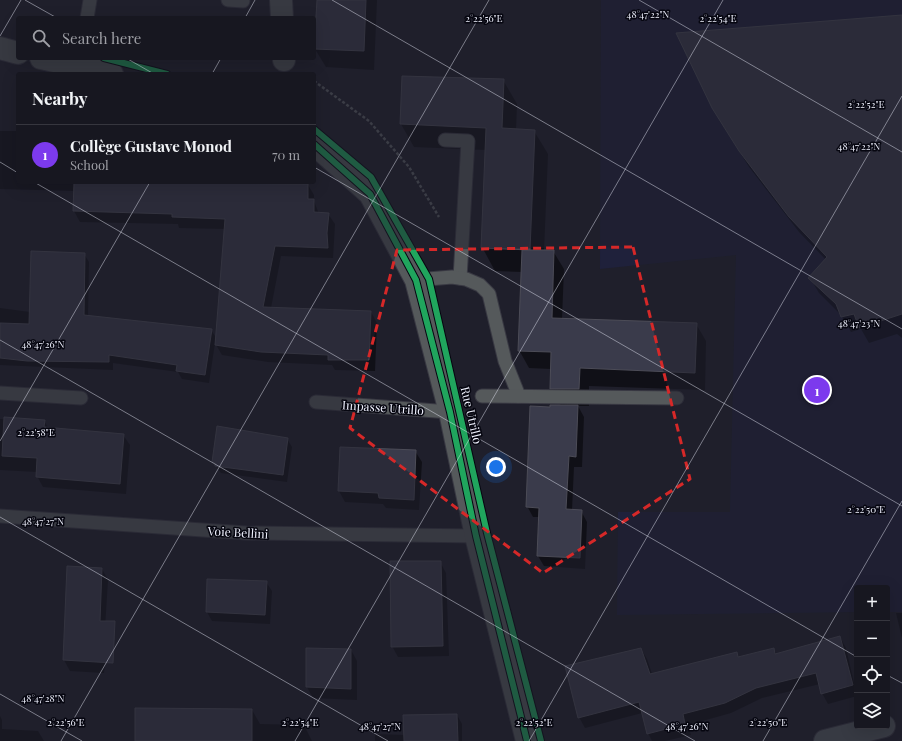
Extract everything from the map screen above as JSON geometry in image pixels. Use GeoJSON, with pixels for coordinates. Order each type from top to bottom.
{"type":"FeatureCollection","features":[{"type":"Feature","properties":{"kind":"main road"},"geometry":{"type":"LineString","coordinates":[[890,724],[902,722]]}},
{"type":"Feature","properties":{"kind":"main road"},"geometry":{"type":"LineString","coordinates":[[825,741],[873,733]]}},
{"type":"Feature","properties":{"kind":"street"},"geometry":{"type":"LineString","coordinates":[[280,0],[282,16]]}},
{"type":"Feature","properties":{"kind":"street"},"geometry":{"type":"LineString","coordinates":[[0,48],[16,52]]}},
{"type":"Feature","properties":{"kind":"street"},"geometry":{"type":"LineString","coordinates":[[59,60],[86,63],[107,72]]}},
{"type":"Feature","properties":{"kind":"street","name":"Rue Utrillo"},"geometry":{"type":"LineString","coordinates":[[316,146],[370,194],[416,280],[450,412],[476,536],[527,741]]}},
{"type":"Feature","properties":{"kind":"lane"},"geometry":{"type":"LineString","coordinates":[[87,16],[90,0]]}},
{"type":"Feature","properties":{"kind":"lane"},"geometry":{"type":"LineString","coordinates":[[228,0],[243,1]]}},
{"type":"Feature","properties":{"kind":"lane"},"geometry":{"type":"LineString","coordinates":[[445,140],[468,141],[460,278]]}},
{"type":"Feature","properties":{"kind":"lane"},"geometry":{"type":"LineString","coordinates":[[416,280],[460,278],[480,285],[489,294],[505,361],[520,396]]}},
{"type":"Feature","properties":{"kind":"lane"},"geometry":{"type":"LineString","coordinates":[[0,394],[81,398]]}},
{"type":"Feature","properties":{"kind":"lane"},"geometry":{"type":"LineString","coordinates":[[482,396],[677,398]]}},
{"type":"Feature","properties":{"kind":"lane","name":"Impasse Utrillo"},"geometry":{"type":"LineString","coordinates":[[316,402],[450,412]]}},
{"type":"Feature","properties":{"kind":"lane","name":"Voie Bellini"},"geometry":{"type":"LineString","coordinates":[[0,516],[246,533],[476,536]]}},
{"type":"Feature","properties":{"kind":"path"},"geometry":{"type":"LineString","coordinates":[[316,82],[369,121],[409,167],[440,218]]}},
{"type":"Feature","properties":{"kind":"highlighted area"},"geometry":{"type":"Polygon","coordinates":[[[633,247],[690,479],[543,573],[350,428],[397,250],[633,247]]]}},
{"type":"Feature","properties":{"kind":"shaded area"},"geometry":{"type":"Polygon","coordinates":[[[601,0],[902,0],[902,612],[890,612],[890,585],[854,585],[854,612],[617,615],[618,512],[730,512],[736,255],[600,269],[601,0]]]}},
{"type":"Feature","properties":{"kind":"building"},"geometry":{"type":"Polygon","coordinates":[[[317,0],[366,0],[364,51],[316,49],[317,0]]]}},
{"type":"Feature","properties":{"kind":"building"},"geometry":{"type":"Polygon","coordinates":[[[902,15],[902,314],[859,328],[854,314],[841,317],[836,304],[808,278],[827,257],[789,217],[739,151],[712,108],[676,33],[902,15]]]}},
{"type":"Feature","properties":{"kind":"building"},"geometry":{"type":"Polygon","coordinates":[[[402,76],[504,79],[502,128],[535,130],[530,250],[481,248],[486,128],[400,124],[402,76]]]}},
{"type":"Feature","properties":{"kind":"building"},"geometry":{"type":"Polygon","coordinates":[[[74,184],[308,184],[308,199],[314,199],[314,212],[329,213],[327,233],[328,248],[275,246],[263,307],[371,311],[369,360],[328,360],[328,355],[261,352],[215,345],[225,219],[172,217],[172,214],[73,211],[74,184]]]}},
{"type":"Feature","properties":{"kind":"building"},"geometry":{"type":"Polygon","coordinates":[[[522,250],[554,250],[552,318],[697,323],[695,373],[580,368],[579,389],[550,389],[551,352],[518,351],[522,250]]]}},
{"type":"Feature","properties":{"kind":"building"},"geometry":{"type":"Polygon","coordinates":[[[31,251],[85,253],[84,315],[212,329],[205,375],[176,371],[177,365],[109,355],[109,362],[27,361],[0,358],[0,323],[29,324],[31,251]]]}},
{"type":"Feature","properties":{"kind":"building"},"geometry":{"type":"Polygon","coordinates":[[[550,405],[578,405],[576,457],[569,456],[566,509],[582,510],[580,558],[537,556],[539,508],[526,507],[530,406],[550,407],[550,405]]]}},
{"type":"Feature","properties":{"kind":"building"},"geometry":{"type":"Polygon","coordinates":[[[4,417],[45,420],[44,427],[124,434],[120,484],[36,477],[37,458],[2,456],[4,417]]]}},
{"type":"Feature","properties":{"kind":"building"},"geometry":{"type":"Polygon","coordinates":[[[217,426],[288,438],[283,475],[215,466],[215,463],[212,462],[217,426]]]}},
{"type":"Feature","properties":{"kind":"building"},"geometry":{"type":"Polygon","coordinates":[[[340,447],[416,450],[414,500],[379,498],[378,493],[338,491],[340,447]]]}},
{"type":"Feature","properties":{"kind":"building"},"geometry":{"type":"Polygon","coordinates":[[[390,561],[441,561],[443,646],[391,647],[390,561]]]}},
{"type":"Feature","properties":{"kind":"building"},"geometry":{"type":"Polygon","coordinates":[[[67,566],[102,568],[100,621],[115,621],[113,663],[63,660],[67,566]]]}},
{"type":"Feature","properties":{"kind":"building"},"geometry":{"type":"Polygon","coordinates":[[[207,579],[267,581],[265,615],[206,612],[207,579]]]}},
{"type":"Feature","properties":{"kind":"building"},"geometry":{"type":"Polygon","coordinates":[[[840,636],[853,685],[821,694],[816,673],[756,688],[725,703],[683,714],[685,724],[647,734],[639,702],[578,718],[565,666],[641,648],[650,674],[737,652],[738,657],[774,648],[775,654],[840,636]]]}},
{"type":"Feature","properties":{"kind":"building"},"geometry":{"type":"Polygon","coordinates":[[[306,648],[351,649],[351,689],[306,687],[306,648]]]}},
{"type":"Feature","properties":{"kind":"building"},"geometry":{"type":"Polygon","coordinates":[[[135,708],[252,709],[252,741],[135,741],[135,708]]]}},
{"type":"Feature","properties":{"kind":"building"},"geometry":{"type":"Polygon","coordinates":[[[457,714],[458,741],[404,741],[403,715],[457,714]]]}},
{"type":"Feature","properties":{"kind":"cycle path"},"geometry":{"type":"LineString","coordinates":[[112,60],[159,72]]}},
{"type":"Feature","properties":{"kind":"cycle path"},"geometry":{"type":"LineString","coordinates":[[316,131],[371,177],[429,279],[487,533],[541,741]]}},
{"type":"Feature","properties":{"kind":"cycle path"},"geometry":{"type":"LineString","coordinates":[[316,146],[370,194],[416,280],[450,412],[476,536],[527,741]]}},
{"type":"Feature","properties":{"kind":"place","name":"Collège Gustave Monod"},"geometry":{"type":"Point","coordinates":[817,390]}}]}
